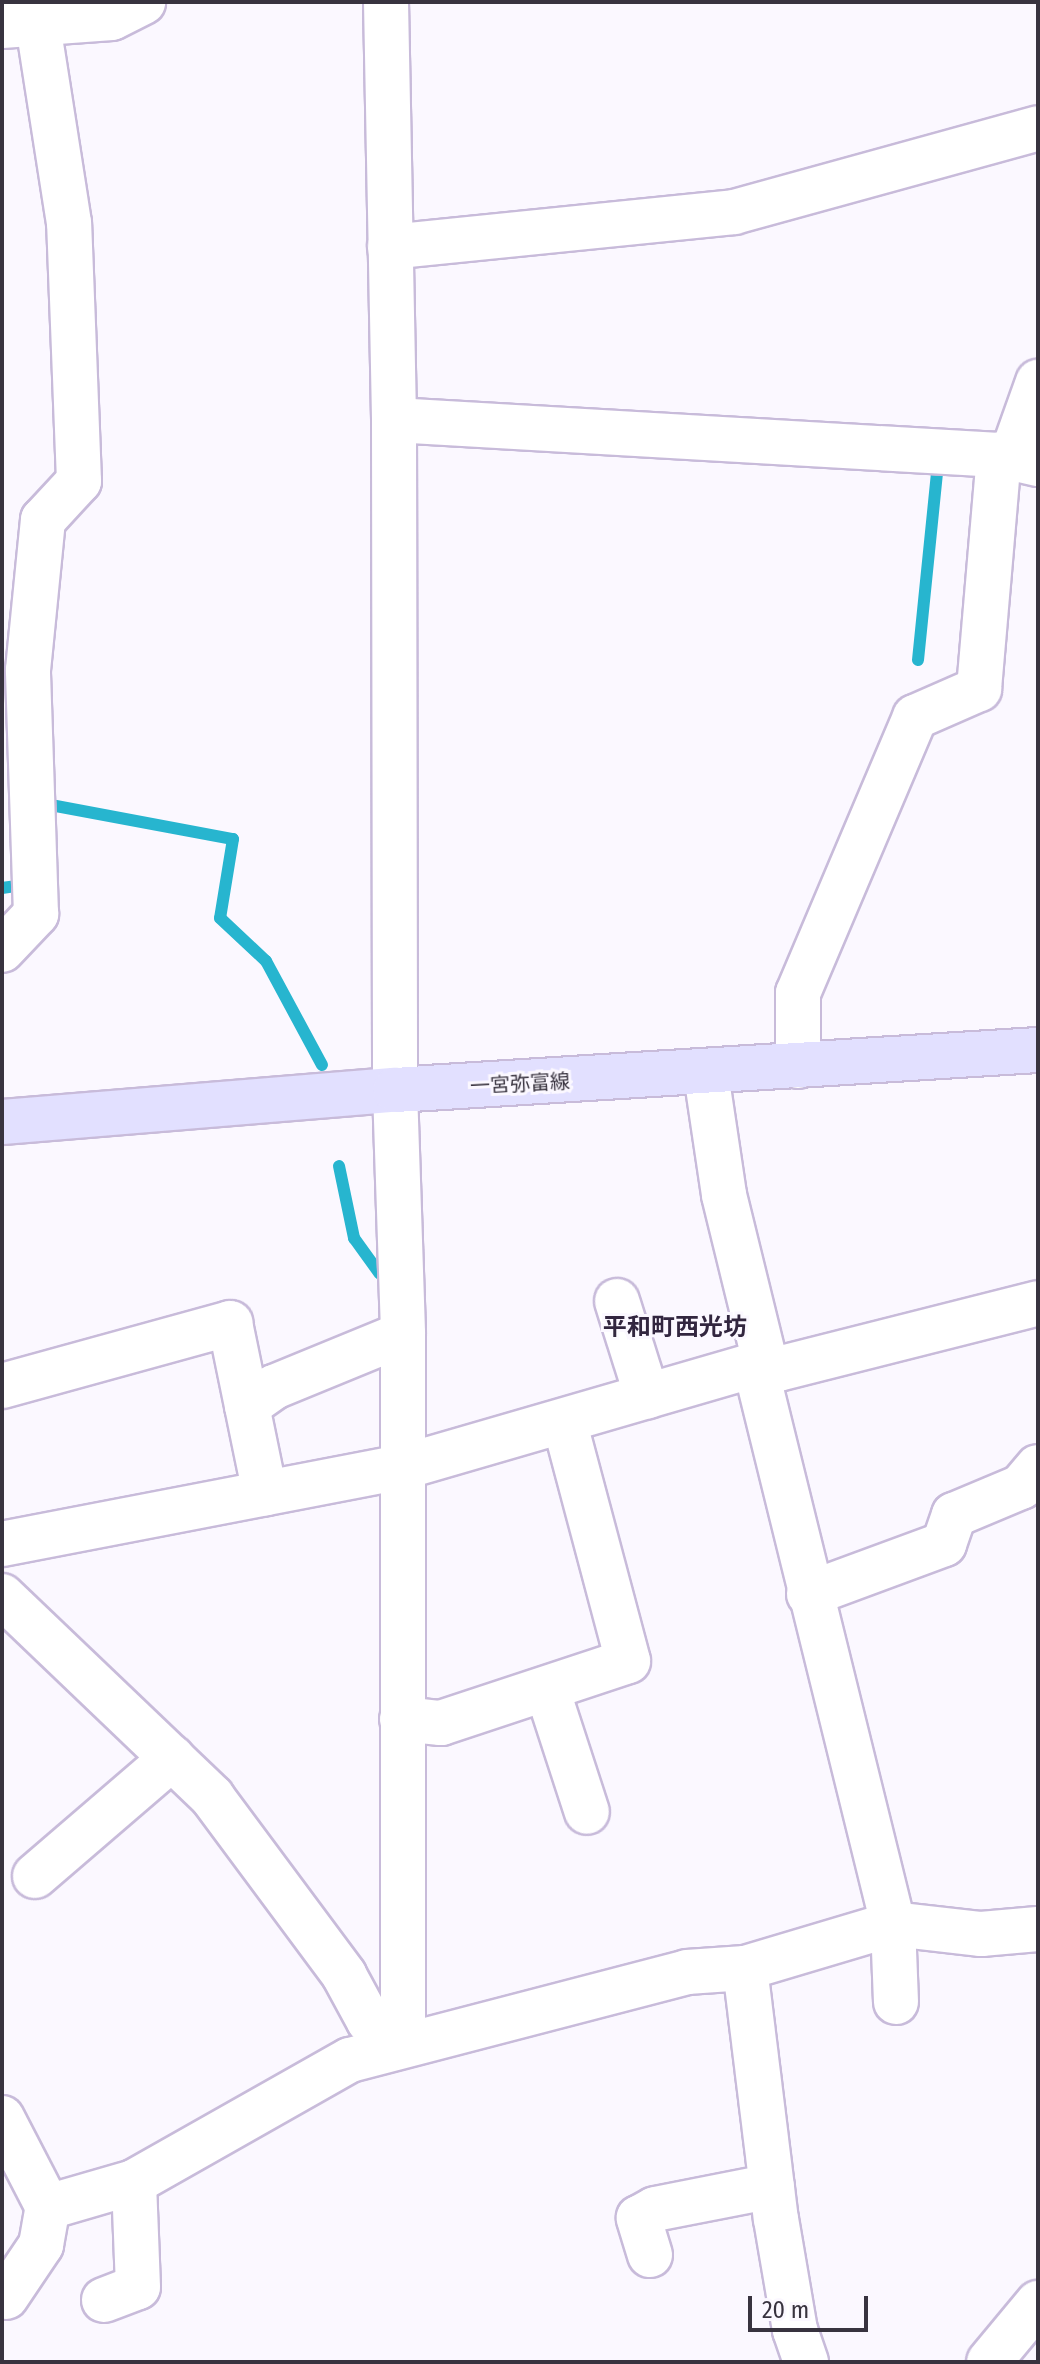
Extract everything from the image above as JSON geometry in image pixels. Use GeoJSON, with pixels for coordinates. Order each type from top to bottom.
{"type":"FeatureCollection","features":[{"type":"Feature","properties":{"kind":"main road","name":"一宮弥富線"},"geometry":{"type":"LineString","coordinates":[[2,1122],[395,1090],[706,1074],[1038,1050]]}},
{"type":"Feature","properties":{"kind":"street"},"geometry":{"type":"LineString","coordinates":[[2,950],[36,914],[16,745],[28,670],[19,614],[43,520],[79,481],[69,223],[14,23],[112,18],[143,2]]}},
{"type":"Feature","properties":{"kind":"street"},"geometry":{"type":"LineString","coordinates":[[386,2],[394,420],[395,1090],[403,1334],[403,2045]]}},
{"type":"Feature","properties":{"kind":"street"},"geometry":{"type":"LineString","coordinates":[[390,247],[734,212],[1038,128]]}},
{"type":"Feature","properties":{"kind":"street"},"geometry":{"type":"LineString","coordinates":[[798,1066],[798,993],[915,717],[979,689],[1016,459],[1038,382]]}},
{"type":"Feature","properties":{"kind":"street"},"geometry":{"type":"LineString","coordinates":[[394,420],[1016,459]]}},
{"type":"Feature","properties":{"kind":"street"},"geometry":{"type":"LineString","coordinates":[[706,1074],[724,1195],[809,1594],[893,1924],[896,2002]]}},
{"type":"Feature","properties":{"kind":"street"},"geometry":{"type":"LineString","coordinates":[[617,1301],[647,1396]]}},
{"type":"Feature","properties":{"kind":"street"},"geometry":{"type":"LineString","coordinates":[[2,1544],[403,1467],[760,1364],[778,1369],[1036,1315]]}},
{"type":"Feature","properties":{"kind":"street"},"geometry":{"type":"LineString","coordinates":[[2,1386],[230,1323],[265,1493]]}},
{"type":"Feature","properties":{"kind":"street"},"geometry":{"type":"LineString","coordinates":[[247,1406],[274,1387],[403,1334]]}},
{"type":"Feature","properties":{"kind":"street"},"geometry":{"type":"LineString","coordinates":[[402,1719],[441,1723],[628,1661],[564,1421]]}},
{"type":"Feature","properties":{"kind":"street"},"geometry":{"type":"LineString","coordinates":[[809,1594],[944,1544],[954,1515],[1021,1487],[1038,1467]]}},
{"type":"Feature","properties":{"kind":"street"},"geometry":{"type":"LineString","coordinates":[[2,1596],[212,1797],[344,1975],[369,2021],[403,2045]]}},
{"type":"Feature","properties":{"kind":"street"},"geometry":{"type":"LineString","coordinates":[[547,1689],[587,1812]]}},
{"type":"Feature","properties":{"kind":"street"},"geometry":{"type":"LineString","coordinates":[[35,1876],[172,1758]]}},
{"type":"Feature","properties":{"kind":"street"},"geometry":{"type":"LineString","coordinates":[[48,2207],[134,2182],[350,2060],[403,2045],[687,1972],[745,1968],[893,1924],[981,1934],[1038,1929]]}},
{"type":"Feature","properties":{"kind":"street"},"geometry":{"type":"LineString","coordinates":[[745,1968],[772,2186],[795,2330],[806,2362]]}},
{"type":"Feature","properties":{"kind":"street"},"geometry":{"type":"LineString","coordinates":[[2,2118],[48,2207],[41,2245],[6,2297]]}},
{"type":"Feature","properties":{"kind":"street"},"geometry":{"type":"LineString","coordinates":[[104,2300],[138,2287],[134,2182]]}},
{"type":"Feature","properties":{"kind":"street"},"geometry":{"type":"LineString","coordinates":[[650,2255],[639,2218],[655,2209],[772,2186]]}},
{"type":"Feature","properties":{"kind":"street"},"geometry":{"type":"LineString","coordinates":[[989,2362],[1038,2303]]}},
{"type":"Feature","properties":{"kind":"waterway"},"geometry":{"type":"LineString","coordinates":[[918,660],[937,473]]}},
{"type":"Feature","properties":{"kind":"waterway"},"geometry":{"type":"LineString","coordinates":[[56,806],[233,839],[220,918],[266,961],[322,1065]]}},
{"type":"Feature","properties":{"kind":"waterway"},"geometry":{"type":"LineString","coordinates":[[2,888],[17,886]]}},
{"type":"Feature","properties":{"kind":"waterway"},"geometry":{"type":"LineString","coordinates":[[339,1166],[354,1238],[380,1274]]}},
{"type":"Feature","properties":{"kind":"district","name":"平和町西光坊"},"geometry":{"type":"Point","coordinates":[675,1328]}}]}
